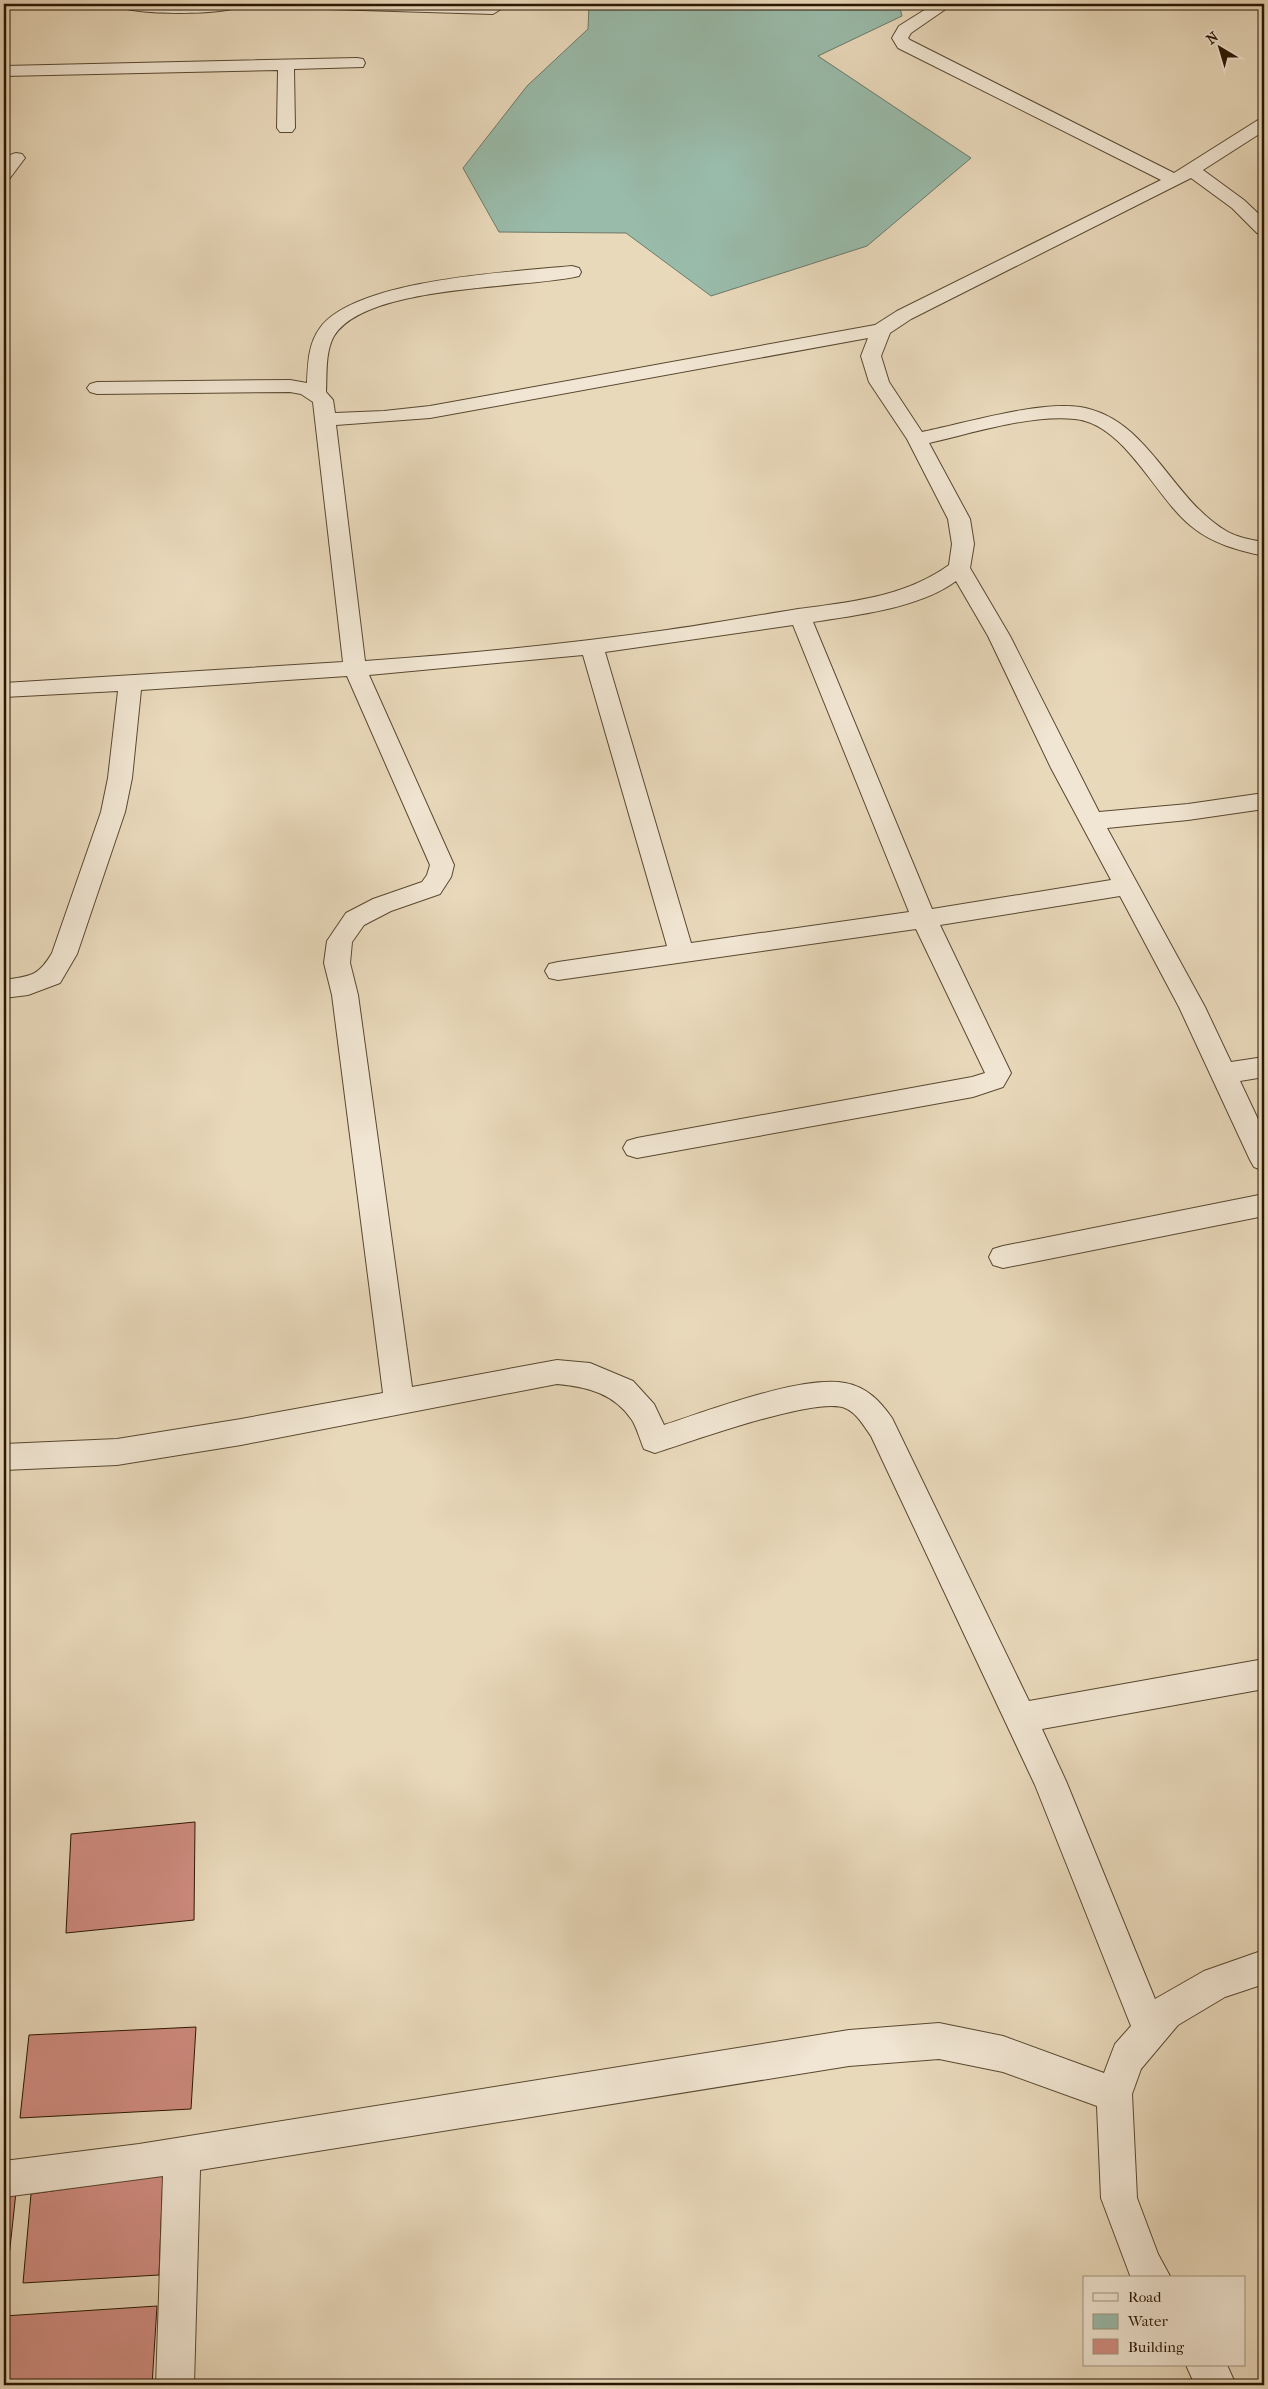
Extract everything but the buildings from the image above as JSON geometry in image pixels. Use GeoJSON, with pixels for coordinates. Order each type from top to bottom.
{"type":"FeatureCollection","features":[{"type":"Feature","properties":{"kind":"street"},"geometry":{"type":"LineString","coordinates":[[123,4],[186,9],[206,9],[236,4]]}},
{"type":"Feature","properties":{"kind":"street"},"geometry":{"type":"LineString","coordinates":[[328,4],[493,9]]}},
{"type":"Feature","properties":{"kind":"street"},"geometry":{"type":"LineString","coordinates":[[946,4],[905,30],[900,38],[904,44],[1183,175],[1238,204],[1264,229]]}},
{"type":"Feature","properties":{"kind":"street"},"geometry":{"type":"LineString","coordinates":[[4,70],[357,63]]}},
{"type":"Feature","properties":{"kind":"street"},"geometry":{"type":"LineString","coordinates":[[286,64],[286,128]]}},
{"type":"Feature","properties":{"kind":"street"},"geometry":{"type":"LineString","coordinates":[[326,420],[430,412],[881,330],[904,315],[1183,175],[1264,124]]}},
{"type":"Feature","properties":{"kind":"street"},"geometry":{"type":"LineString","coordinates":[[4,174],[16,158]]}},
{"type":"Feature","properties":{"kind":"street"},"geometry":{"type":"LineString","coordinates":[[316,393],[319,347],[328,330],[340,319],[367,305],[393,296],[440,286],[572,272]]}},
{"type":"Feature","properties":{"kind":"street"},"geometry":{"type":"LineString","coordinates":[[881,330],[871,356],[879,382],[917,439],[959,519],[963,544],[959,568],[999,636],[1063,768],[1192,1007],[1264,1160]]}},
{"type":"Feature","properties":{"kind":"street"},"geometry":{"type":"LineString","coordinates":[[97,388],[290,386],[307,388],[316,393],[322,400],[326,420],[355,669],[442,865],[439,877],[431,888],[382,905],[355,919],[340,941],[337,962],[344,995],[399,1401]]}},
{"type":"Feature","properties":{"kind":"street"},"geometry":{"type":"LineString","coordinates":[[917,439],[1046,412],[1079,413],[1104,421],[1126,438],[1197,520],[1221,537],[1264,549]]}},
{"type":"Feature","properties":{"kind":"street"},"geometry":{"type":"LineString","coordinates":[[4,690],[355,669],[486,659],[675,637],[888,601],[933,586],[959,568]]}},
{"type":"Feature","properties":{"kind":"street"},"geometry":{"type":"LineString","coordinates":[[637,1148],[972,1088],[994,1080],[998,1073],[924,919],[800,616]]}},
{"type":"Feature","properties":{"kind":"street"},"geometry":{"type":"LineString","coordinates":[[592,647],[682,954]]}},
{"type":"Feature","properties":{"kind":"street"},"geometry":{"type":"LineString","coordinates":[[4,989],[28,986],[51,976],[64,954],[113,812],[120,778],[130,683]]}},
{"type":"Feature","properties":{"kind":"street"},"geometry":{"type":"LineString","coordinates":[[1092,821],[1188,812],[1264,801]]}},
{"type":"Feature","properties":{"kind":"street"},"geometry":{"type":"LineString","coordinates":[[558,970],[924,919],[1128,886]]}},
{"type":"Feature","properties":{"kind":"street"},"geometry":{"type":"LineString","coordinates":[[1224,1073],[1264,1067]]}},
{"type":"Feature","properties":{"kind":"street"},"geometry":{"type":"LineString","coordinates":[[1004,1257],[1264,1206]]}},
{"type":"Feature","properties":{"kind":"street"},"geometry":{"type":"LineString","coordinates":[[4,1457],[117,1452],[241,1432],[557,1372],[590,1375],[623,1390],[644,1413],[655,1440],[790,1401],[824,1393],[846,1395],[865,1405],[882,1427],[964,1594],[1050,1781],[1151,2032]]}},
{"type":"Feature","properties":{"kind":"street"},"geometry":{"type":"LineString","coordinates":[[1020,1718],[1264,1674]]}},
{"type":"Feature","properties":{"kind":"street"},"geometry":{"type":"LineString","coordinates":[[1151,2276],[1144,2265],[1119,2198],[1114,2094],[1128,2057],[1166,2013],[1216,1983],[1264,1967]]}},
{"type":"Feature","properties":{"kind":"street"},"geometry":{"type":"LineString","coordinates":[[4,2179],[182,2155],[850,2048],[939,2041],[1003,2054],[1114,2094]]}},
{"type":"Feature","properties":{"kind":"street"},"geometry":{"type":"LineString","coordinates":[[176,2385],[182,2155]]}},
{"type":"Feature","properties":{"kind":"street"},"geometry":{"type":"LineString","coordinates":[[1206,2366],[1216,2385]]}},
{"type":"Feature","properties":{"kind":"water"},"geometry":{"type":"Polygon","coordinates":[[[589,4],[899,4],[902,16],[818,56],[971,158],[867,246],[711,296],[626,233],[499,232],[463,168],[527,86],[588,29],[589,4]]]}}]}
